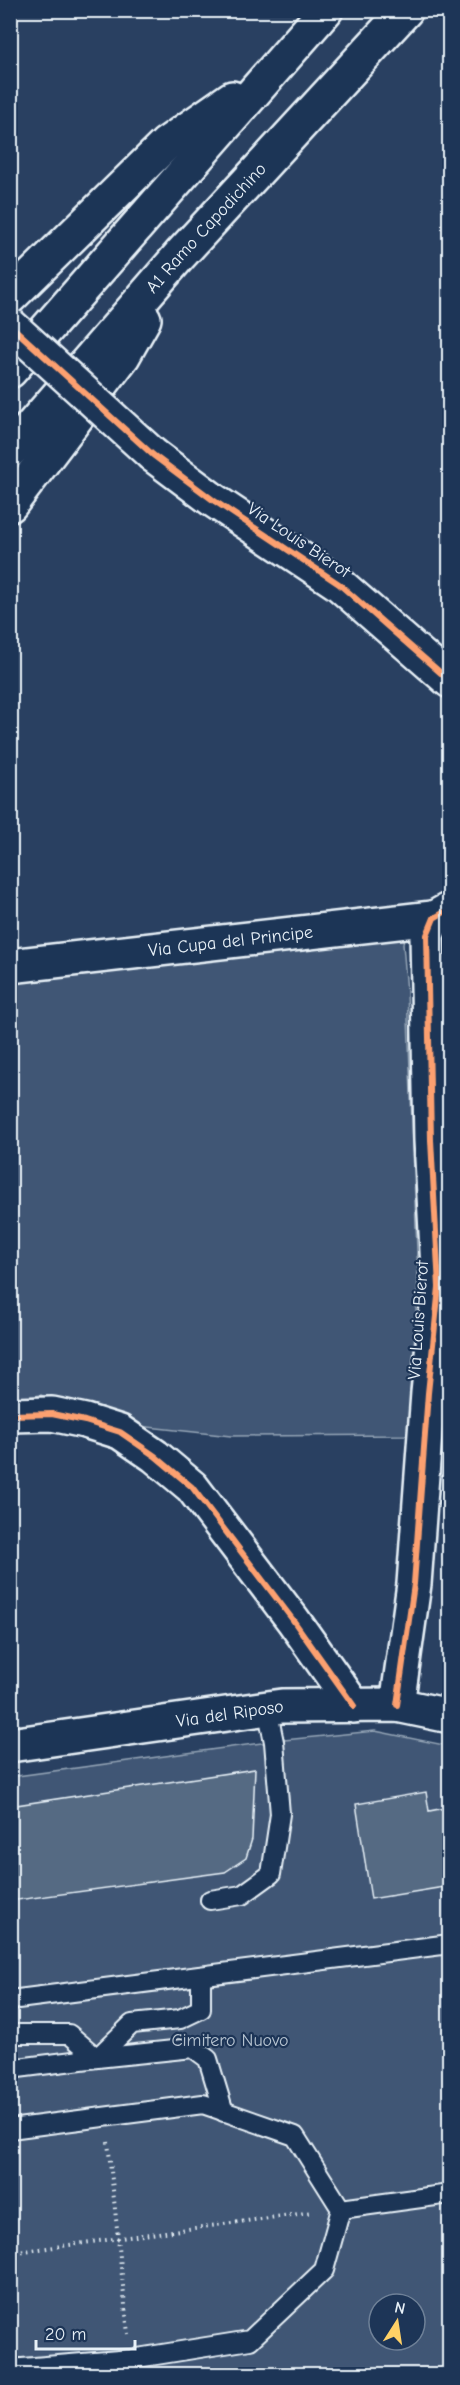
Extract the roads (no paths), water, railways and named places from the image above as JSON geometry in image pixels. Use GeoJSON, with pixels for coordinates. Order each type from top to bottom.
{"type":"FeatureCollection","features":[{"type":"Feature","properties":{"kind":"main road"},"geometry":{"type":"LineString","coordinates":[[10,371],[326,10]]}},
{"type":"Feature","properties":{"kind":"main road","name":"A1 Ramo Capodichino"},"geometry":{"type":"LineString","coordinates":[[10,451],[180,255],[406,10]]}},
{"type":"Feature","properties":{"kind":"main road"},"geometry":{"type":"LineString","coordinates":[[10,297],[165,144],[273,69]]}},
{"type":"Feature","properties":{"kind":"main road"},"geometry":{"type":"LineString","coordinates":[[10,506],[123,356],[180,255]]}},
{"type":"Feature","properties":{"kind":"main road","name":"Via Louis Bierot"},"geometry":{"type":"LineString","coordinates":[[10,325],[153,455],[213,500],[339,584],[450,681]]}},
{"type":"Feature","properties":{"kind":"main road","name":"Via Louis Bierot"},"geometry":{"type":"LineString","coordinates":[[397,1705],[414,1584],[439,1287],[431,1140],[427,935],[444,914]]}},
{"type":"Feature","properties":{"kind":"main road","name":"Via Cupa del Principe"},"geometry":{"type":"LineString","coordinates":[[10,966],[444,914]]}},
{"type":"Feature","properties":{"kind":"main road"},"geometry":{"type":"LineString","coordinates":[[10,1415],[52,1414],[86,1421],[120,1432],[155,1456],[192,1487],[293,1620],[354,1706]]}},
{"type":"Feature","properties":{"kind":"main road","name":"Via del Riposo"},"geometry":{"type":"LineString","coordinates":[[10,1745],[282,1706],[397,1705],[450,1716]]}},
{"type":"Feature","properties":{"kind":"lane"},"geometry":{"type":"LineString","coordinates":[[210,1900],[242,1895],[271,1874],[280,1814],[274,1742],[267,1708]]}},
{"type":"Feature","properties":{"kind":"lane"},"geometry":{"type":"LineString","coordinates":[[10,2000],[450,1944]]}},
{"type":"Feature","properties":{"kind":"lane"},"geometry":{"type":"LineString","coordinates":[[97,2058],[132,2024],[180,2019],[201,2009],[201,1976]]}},
{"type":"Feature","properties":{"kind":"lane"},"geometry":{"type":"LineString","coordinates":[[10,2034],[69,2034],[97,2058]]}},
{"type":"Feature","properties":{"kind":"lane"},"geometry":{"type":"LineString","coordinates":[[10,2069],[193,2048],[208,2059],[224,2112]]}},
{"type":"Feature","properties":{"kind":"lane"},"geometry":{"type":"LineString","coordinates":[[10,2129],[203,2104],[295,2136],[341,2208],[324,2270],[250,2340],[132,2367],[10,2369]]}},
{"type":"Feature","properties":{"kind":"lane"},"geometry":{"type":"LineString","coordinates":[[341,2208],[450,2194]]}},
{"type":"Feature","properties":{"kind":"park label","name":"Cimitero Nuovo"},"geometry":{"type":"Point","coordinates":[230,2040]}}]}
